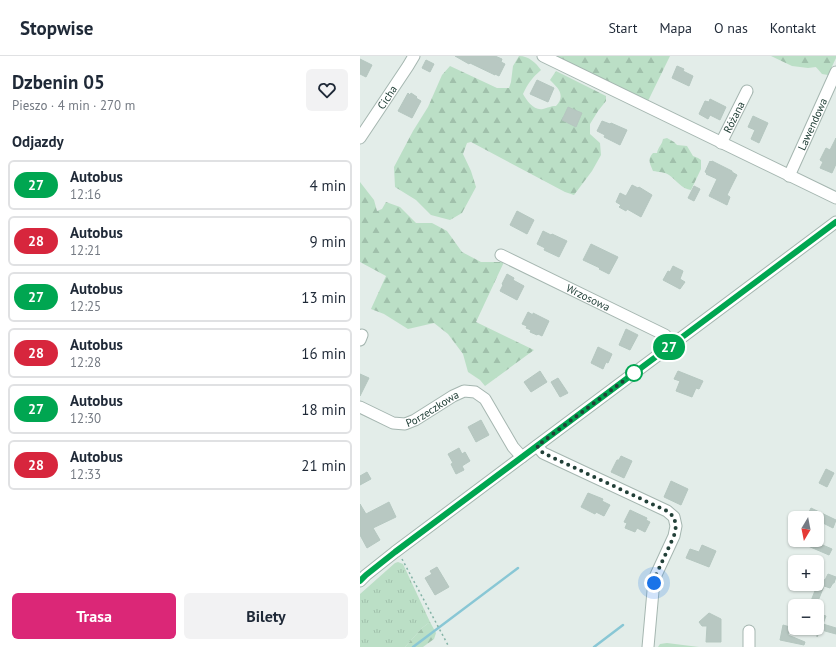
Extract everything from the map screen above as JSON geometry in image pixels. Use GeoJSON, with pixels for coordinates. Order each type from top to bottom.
{"type":"FeatureCollection","features":[{"type":"Feature","properties":{"kind":"street","name":"Cicha"},"geometry":{"type":"LineString","coordinates":[[360,138],[414,56]]}},
{"type":"Feature","properties":{"kind":"street"},"geometry":{"type":"LineString","coordinates":[[543,56],[836,198]]}},
{"type":"Feature","properties":{"kind":"street","name":"Lawendowa"},"geometry":{"type":"LineString","coordinates":[[789,176],[836,72]]}},
{"type":"Feature","properties":{"kind":"street","name":"Różana"},"geometry":{"type":"LineString","coordinates":[[721,143],[747,91]]}},
{"type":"Feature","properties":{"kind":"street"},"geometry":{"type":"LineString","coordinates":[[362,575],[398,550],[836,222]]}},
{"type":"Feature","properties":{"kind":"street","name":"Wrzosowa"},"geometry":{"type":"LineString","coordinates":[[501,255],[665,335],[673,344]]}},
{"type":"Feature","properties":{"kind":"street","name":"Porzeczkowa"},"geometry":{"type":"LineString","coordinates":[[360,407],[393,423],[405,424],[415,420],[453,396],[464,391],[475,392],[485,399],[513,447],[522,457]]}},
{"type":"Feature","properties":{"kind":"street"},"geometry":{"type":"LineString","coordinates":[[537,446],[543,453],[667,511],[674,517],[676,526],[674,536],[656,575],[652,591],[648,647]]}},
{"type":"Feature","properties":{"kind":"street"},"geometry":{"type":"LineString","coordinates":[[749,631],[749,647]]}},
{"type":"Feature","properties":{"kind":"path"},"geometry":{"type":"LineString","coordinates":[[398,550],[448,647]]}},
{"type":"Feature","properties":{"kind":"green space"},"geometry":{"type":"Polygon","coordinates":[[[519,56],[532,60],[541,70],[530,81],[523,94],[534,107],[543,109],[556,106],[559,102],[561,95],[560,92],[550,80],[556,71],[606,96],[606,101],[590,124],[590,134],[600,143],[601,155],[592,171],[574,195],[565,192],[471,142],[467,143],[463,154],[471,171],[476,187],[462,213],[450,220],[431,215],[416,200],[395,187],[394,167],[413,131],[428,107],[442,75],[450,66],[497,88],[509,88],[513,66],[519,56]]]}},
{"type":"Feature","properties":{"kind":"green space"},"geometry":{"type":"Polygon","coordinates":[[[555,56],[670,56],[648,101],[555,56]]]}},
{"type":"Feature","properties":{"kind":"green space"},"geometry":{"type":"Polygon","coordinates":[[[771,56],[836,56],[836,58],[828,75],[822,74],[816,67],[808,68],[792,66],[771,56]]]}},
{"type":"Feature","properties":{"kind":"green space"},"geometry":{"type":"Polygon","coordinates":[[[667,138],[677,145],[687,146],[693,156],[701,160],[701,169],[691,190],[682,186],[667,174],[653,171],[650,158],[653,153],[657,153],[663,139],[667,138]]]}},
{"type":"Feature","properties":{"kind":"green space"},"geometry":{"type":"Polygon","coordinates":[[[360,182],[374,200],[377,211],[382,209],[386,202],[400,207],[416,223],[432,223],[447,231],[462,252],[481,262],[504,262],[476,322],[534,350],[485,386],[480,380],[468,372],[463,354],[448,334],[434,323],[408,329],[384,314],[371,309],[386,276],[360,262],[360,182]]]}},
{"type":"Feature","properties":{"kind":"green space"},"geometry":{"type":"Polygon","coordinates":[[[398,562],[403,564],[430,622],[422,628],[405,647],[360,647],[360,594],[398,562]]]}},
{"type":"Feature","properties":{"kind":"green space"},"geometry":{"type":"Polygon","coordinates":[[[430,622],[436,633],[434,639],[423,647],[405,647],[422,628],[430,622]]]}},
{"type":"Feature","properties":{"kind":"green space"},"geometry":{"type":"Polygon","coordinates":[[[667,643],[699,647],[658,647],[660,644],[667,643]]]}},
{"type":"Feature","properties":{"kind":"building"},"geometry":{"type":"Polygon","coordinates":[[[455,56],[495,56],[502,59],[501,62],[505,64],[499,76],[470,63],[469,64],[455,56]]]}},
{"type":"Feature","properties":{"kind":"building"},"geometry":{"type":"Polygon","coordinates":[[[360,59],[372,65],[366,77],[360,74],[360,59]]]}},
{"type":"Feature","properties":{"kind":"building"},"geometry":{"type":"Polygon","coordinates":[[[426,60],[434,64],[430,72],[422,68],[426,60]]]}},
{"type":"Feature","properties":{"kind":"building"},"geometry":{"type":"Polygon","coordinates":[[[677,66],[693,76],[689,86],[672,78],[677,66]]]}},
{"type":"Feature","properties":{"kind":"building"},"geometry":{"type":"Polygon","coordinates":[[[537,80],[554,88],[548,102],[530,94],[537,80]]]}},
{"type":"Feature","properties":{"kind":"building"},"geometry":{"type":"Polygon","coordinates":[[[408,93],[410,95],[411,93],[421,101],[412,118],[398,111],[408,93]]]}},
{"type":"Feature","properties":{"kind":"building"},"geometry":{"type":"Polygon","coordinates":[[[710,99],[726,107],[720,120],[710,115],[708,119],[699,114],[705,101],[709,102],[710,99]]]}},
{"type":"Feature","properties":{"kind":"building"},"geometry":{"type":"Polygon","coordinates":[[[568,107],[582,113],[576,127],[562,120],[568,107]]]}},
{"type":"Feature","properties":{"kind":"building"},"geometry":{"type":"Polygon","coordinates":[[[753,116],[768,123],[759,143],[751,139],[755,130],[748,127],[753,116]]]}},
{"type":"Feature","properties":{"kind":"building"},"geometry":{"type":"Polygon","coordinates":[[[602,121],[627,130],[620,145],[604,137],[605,135],[597,131],[602,121]]]}},
{"type":"Feature","properties":{"kind":"building"},"geometry":{"type":"Polygon","coordinates":[[[836,138],[836,164],[832,173],[820,168],[823,162],[820,160],[826,148],[830,150],[836,138]]]}},
{"type":"Feature","properties":{"kind":"building"},"geometry":{"type":"Polygon","coordinates":[[[710,161],[732,171],[737,175],[727,195],[730,197],[727,205],[709,196],[717,179],[706,174],[707,173],[705,172],[710,161]]]}},
{"type":"Feature","properties":{"kind":"building"},"geometry":{"type":"Polygon","coordinates":[[[632,185],[638,188],[639,187],[652,195],[641,217],[627,209],[626,211],[619,207],[621,205],[616,202],[620,193],[626,196],[632,185]]]}},
{"type":"Feature","properties":{"kind":"building"},"geometry":{"type":"Polygon","coordinates":[[[694,186],[700,189],[694,201],[688,198],[694,186]]]}},
{"type":"Feature","properties":{"kind":"building"},"geometry":{"type":"Polygon","coordinates":[[[517,211],[534,220],[527,234],[510,225],[517,211]]]}},
{"type":"Feature","properties":{"kind":"building"},"geometry":{"type":"Polygon","coordinates":[[[543,231],[567,241],[559,257],[544,250],[545,248],[537,244],[543,231]]]}},
{"type":"Feature","properties":{"kind":"building"},"geometry":{"type":"Polygon","coordinates":[[[591,244],[618,257],[609,274],[583,260],[591,244]]]}},
{"type":"Feature","properties":{"kind":"building"},"geometry":{"type":"Polygon","coordinates":[[[673,266],[683,271],[680,279],[685,282],[680,289],[663,280],[673,266]]]}},
{"type":"Feature","properties":{"kind":"building"},"geometry":{"type":"Polygon","coordinates":[[[507,274],[514,278],[513,280],[524,286],[517,300],[500,291],[507,274]]]}},
{"type":"Feature","properties":{"kind":"building"},"geometry":{"type":"Polygon","coordinates":[[[528,312],[549,321],[542,336],[530,332],[531,330],[526,328],[527,326],[522,324],[528,312]]]}},
{"type":"Feature","properties":{"kind":"building"},"geometry":{"type":"Polygon","coordinates":[[[626,329],[638,335],[630,350],[619,345],[626,329]]]}},
{"type":"Feature","properties":{"kind":"building"},"geometry":{"type":"Polygon","coordinates":[[[598,347],[612,354],[608,363],[606,362],[603,369],[591,363],[598,347]]]}},
{"type":"Feature","properties":{"kind":"building"},"geometry":{"type":"Polygon","coordinates":[[[540,371],[547,382],[531,392],[524,382],[540,371]]]}},
{"type":"Feature","properties":{"kind":"building"},"geometry":{"type":"Polygon","coordinates":[[[678,371],[703,381],[699,389],[696,388],[692,397],[676,391],[680,381],[674,379],[678,371]]]}},
{"type":"Feature","properties":{"kind":"building"},"geometry":{"type":"Polygon","coordinates":[[[360,374],[369,378],[360,396],[360,374]]]}},
{"type":"Feature","properties":{"kind":"building"},"geometry":{"type":"Polygon","coordinates":[[[558,378],[568,393],[560,397],[551,382],[558,378]]]}},
{"type":"Feature","properties":{"kind":"building"},"geometry":{"type":"Polygon","coordinates":[[[481,420],[489,435],[476,442],[468,427],[481,420]]]}},
{"type":"Feature","properties":{"kind":"building"},"geometry":{"type":"Polygon","coordinates":[[[459,448],[462,454],[465,452],[470,461],[462,466],[464,470],[456,474],[451,464],[453,463],[448,454],[459,448]]]}},
{"type":"Feature","properties":{"kind":"building"},"geometry":{"type":"Polygon","coordinates":[[[621,456],[632,461],[624,478],[611,472],[617,460],[619,460],[621,456]]]}},
{"type":"Feature","properties":{"kind":"building"},"geometry":{"type":"Polygon","coordinates":[[[826,469],[834,473],[827,487],[819,483],[826,469]]]}},
{"type":"Feature","properties":{"kind":"building"},"geometry":{"type":"Polygon","coordinates":[[[367,472],[371,479],[360,485],[360,476],[367,472]]]}},
{"type":"Feature","properties":{"kind":"building"},"geometry":{"type":"Polygon","coordinates":[[[671,481],[688,489],[681,505],[664,497],[671,481]]]}},
{"type":"Feature","properties":{"kind":"building"},"geometry":{"type":"Polygon","coordinates":[[[588,493],[603,499],[602,501],[610,505],[604,516],[596,512],[595,514],[581,507],[588,493]]]}},
{"type":"Feature","properties":{"kind":"building"},"geometry":{"type":"Polygon","coordinates":[[[389,502],[396,517],[373,528],[380,540],[367,548],[360,535],[360,504],[366,514],[389,502]]]}},
{"type":"Feature","properties":{"kind":"building"},"geometry":{"type":"Polygon","coordinates":[[[811,508],[817,511],[810,511],[811,508]]]}},
{"type":"Feature","properties":{"kind":"building"},"geometry":{"type":"Polygon","coordinates":[[[630,510],[647,518],[646,520],[650,522],[645,532],[637,528],[635,532],[625,528],[627,523],[624,522],[630,510]]]}},
{"type":"Feature","properties":{"kind":"building"},"geometry":{"type":"Polygon","coordinates":[[[824,514],[836,520],[833,528],[824,524],[824,514]]]}},
{"type":"Feature","properties":{"kind":"building"},"geometry":{"type":"Polygon","coordinates":[[[702,545],[716,551],[709,567],[686,558],[690,549],[699,552],[702,545]]]}},
{"type":"Feature","properties":{"kind":"building"},"geometry":{"type":"Polygon","coordinates":[[[824,546],[832,549],[829,555],[810,547],[824,547],[824,546]]]}},
{"type":"Feature","properties":{"kind":"building"},"geometry":{"type":"Polygon","coordinates":[[[437,567],[449,587],[435,595],[425,578],[432,574],[430,571],[437,567]]]}},
{"type":"Feature","properties":{"kind":"building"},"geometry":{"type":"Polygon","coordinates":[[[828,574],[836,577],[830,588],[824,586],[828,574]]]}},
{"type":"Feature","properties":{"kind":"building"},"geometry":{"type":"Polygon","coordinates":[[[815,591],[822,591],[819,599],[812,599],[815,591]]]}},
{"type":"Feature","properties":{"kind":"building"},"geometry":{"type":"Polygon","coordinates":[[[709,613],[721,619],[721,642],[706,642],[707,626],[702,626],[699,622],[709,613]]]}},
{"type":"Feature","properties":{"kind":"building"},"geometry":{"type":"Polygon","coordinates":[[[824,624],[836,628],[836,634],[825,631],[824,624]]]}},
{"type":"Feature","properties":{"kind":"building"},"geometry":{"type":"Polygon","coordinates":[[[783,625],[788,626],[788,635],[805,642],[804,645],[780,640],[783,625]]]}},
{"type":"Feature","properties":{"kind":"waterway"},"geometry":{"type":"LineString","coordinates":[[413,647],[518,568]]}},
{"type":"Feature","properties":{"kind":"waterway"},"geometry":{"type":"LineString","coordinates":[[594,647],[623,625]]}},
{"type":"Feature","properties":{"kind":"bus line","name":"27"},"geometry":{"type":"LineString","coordinates":[[360,581],[395,552],[836,222]]}},
{"type":"Feature","properties":{"kind":"route"},"geometry":{"type":"LineString","coordinates":[[634,373],[537,446],[543,453],[667,511],[674,517],[676,526],[674,536],[656,575],[654,583]]}}]}
